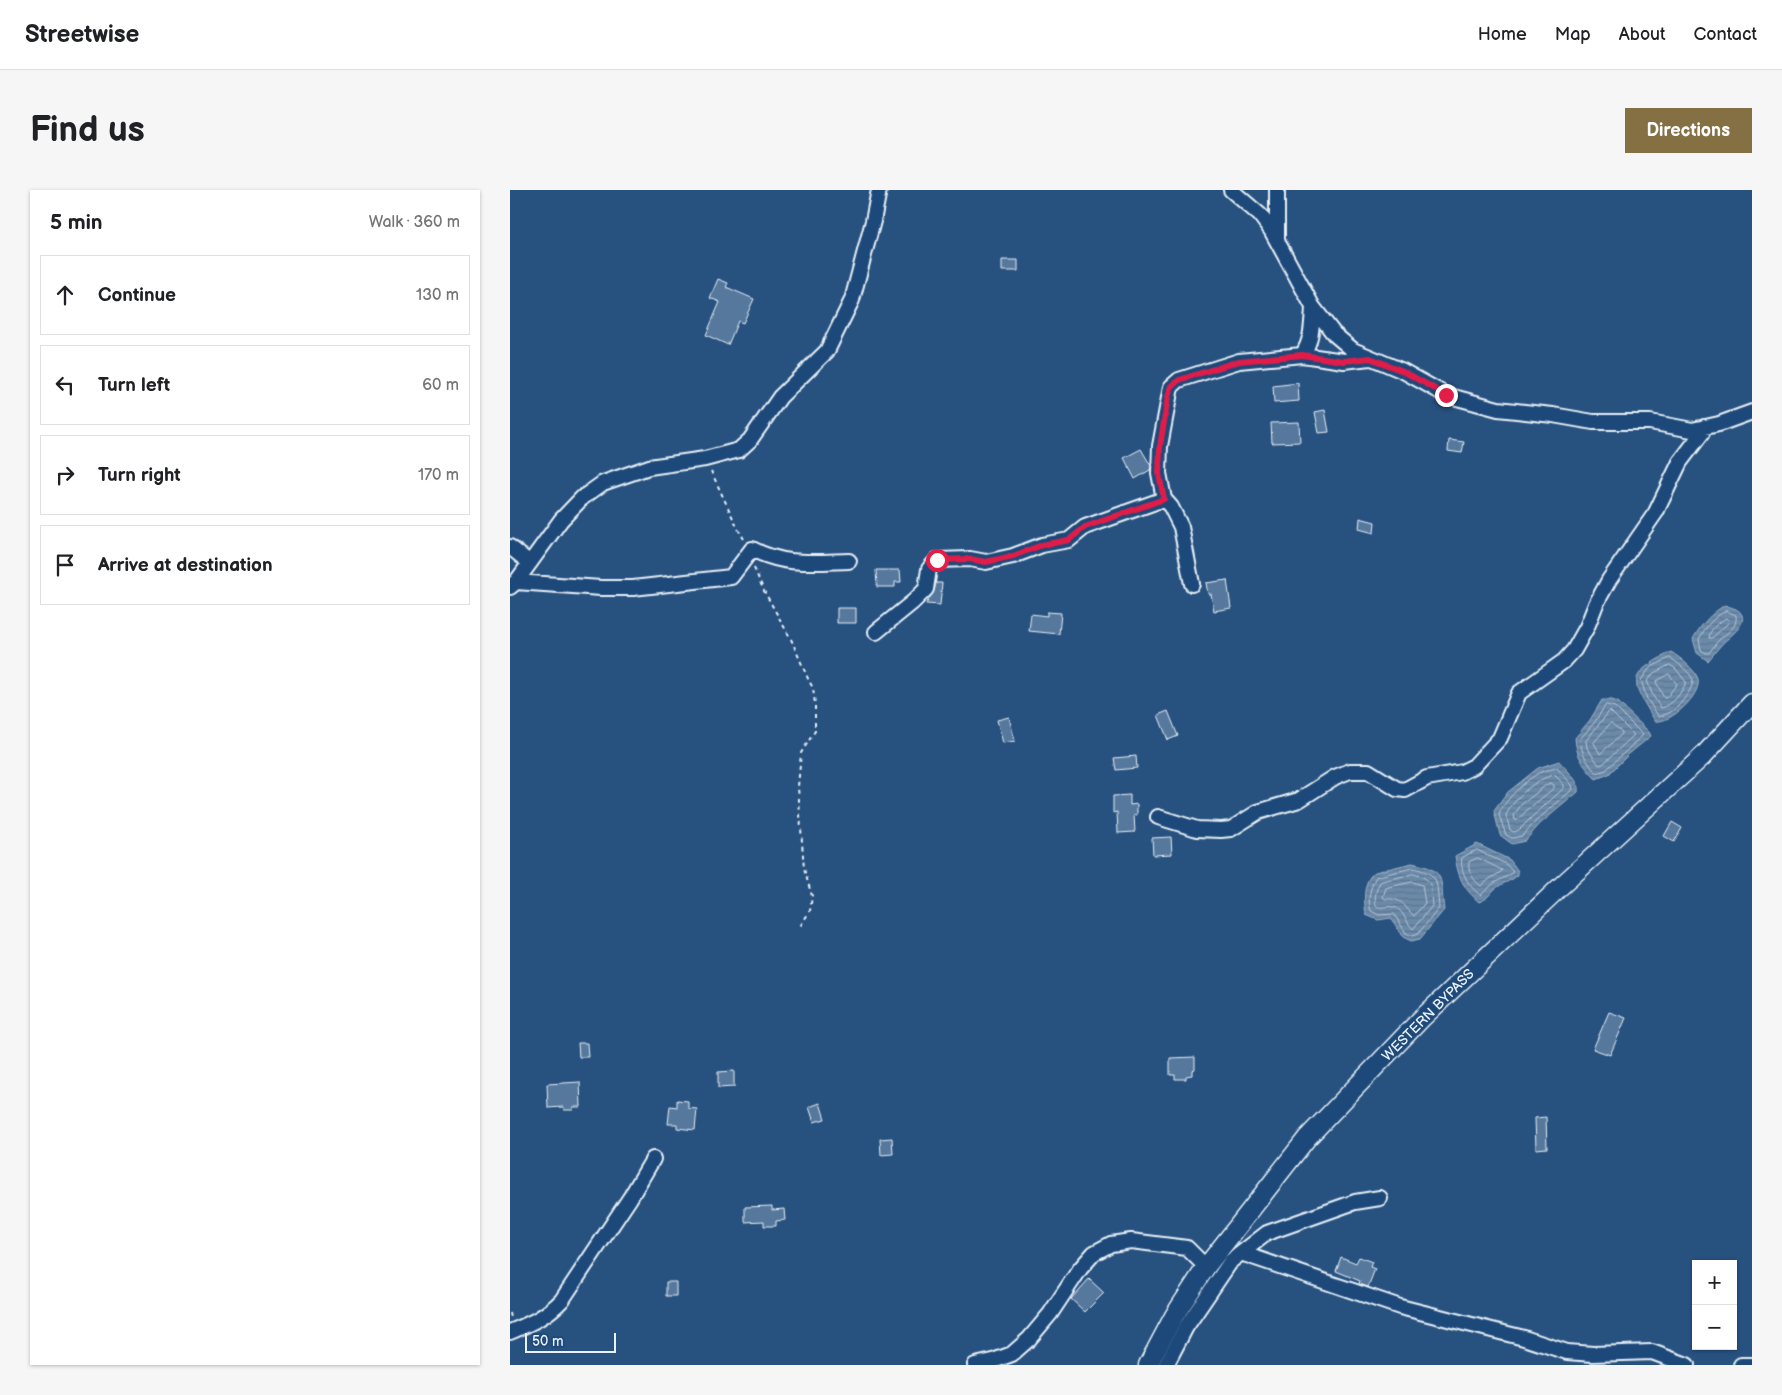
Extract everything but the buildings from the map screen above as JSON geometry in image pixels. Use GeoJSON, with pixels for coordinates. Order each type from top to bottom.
{"type":"FeatureCollection","features":[{"type":"Feature","properties":{"kind":"main road","name":"WESTERN BYPASS"},"geometry":{"type":"LineString","coordinates":[[1148,1365],[1174,1316],[1206,1267],[1307,1138],[1421,1020],[1702,756],[1752,703]]}},
{"type":"Feature","properties":{"kind":"street"},"geometry":{"type":"LineString","coordinates":[[513,584],[561,520],[582,498],[603,483],[649,467],[705,459],[739,450],[750,440],[780,398],[828,351],[852,300],[873,222],[878,190]]}},
{"type":"Feature","properties":{"kind":"street"},"geometry":{"type":"LineString","coordinates":[[1231,190],[1260,215],[1277,240],[1313,307],[1334,334],[1353,350],[1403,371],[1446,395],[1486,406],[1593,422],[1650,422],[1692,430],[1719,424],[1752,412]]}},
{"type":"Feature","properties":{"kind":"street"},"geometry":{"type":"LineString","coordinates":[[1277,190],[1277,240]]}},
{"type":"Feature","properties":{"kind":"street"},"geometry":{"type":"LineString","coordinates":[[1302,355],[1306,350],[1311,335],[1313,307]]}},
{"type":"Feature","properties":{"kind":"street"},"geometry":{"type":"LineString","coordinates":[[1192,584],[1181,527],[1164,499],[1159,474],[1160,446],[1171,387],[1179,380],[1239,361],[1302,355],[1344,361],[1370,358]]}},
{"type":"Feature","properties":{"kind":"street"},"geometry":{"type":"LineString","coordinates":[[1158,816],[1197,829],[1230,829],[1258,812],[1299,800],[1335,777],[1350,771],[1368,772],[1397,789],[1405,790],[1427,778],[1462,772],[1474,766],[1500,738],[1519,693],[1564,661],[1574,650],[1587,627],[1608,580],[1656,512],[1680,462],[1702,433],[1704,426]]}},
{"type":"Feature","properties":{"kind":"street"},"geometry":{"type":"LineString","coordinates":[[876,632],[926,589],[929,569],[937,560],[970,559],[986,562],[1013,556],[1042,545],[1069,540],[1085,527],[1164,499]]}},
{"type":"Feature","properties":{"kind":"street"},"geometry":{"type":"LineString","coordinates":[[510,547],[530,563]]}},
{"type":"Feature","properties":{"kind":"street"},"geometry":{"type":"LineString","coordinates":[[513,584],[633,588],[731,577],[752,549],[767,557],[791,562],[849,561]]}},
{"type":"Feature","properties":{"kind":"street"},"geometry":{"type":"LineString","coordinates":[[510,1332],[549,1313],[562,1300],[653,1159]]}},
{"type":"Feature","properties":{"kind":"street"},"geometry":{"type":"LineString","coordinates":[[1166,1365],[1186,1326],[1231,1261],[1241,1253],[1267,1233],[1355,1202],[1380,1198]]}},
{"type":"Feature","properties":{"kind":"street"},"geometry":{"type":"LineString","coordinates":[[975,1365],[994,1361],[1012,1354],[1029,1339],[1050,1314],[1080,1269],[1094,1253],[1111,1244],[1132,1241],[1187,1248],[1206,1267]]}},
{"type":"Feature","properties":{"kind":"street"},"geometry":{"type":"LineString","coordinates":[[1241,1253],[1400,1308],[1524,1338],[1566,1352],[1593,1354],[1652,1352],[1687,1365]]}},
{"type":"Feature","properties":{"kind":"street"},"geometry":{"type":"LineString","coordinates":[[1741,1365],[1752,1365]]}},
{"type":"Feature","properties":{"kind":"path"},"geometry":{"type":"LineString","coordinates":[[705,459],[738,529],[752,549],[758,579],[791,639],[813,688],[815,731],[801,754],[798,786],[804,869],[812,896],[810,911],[799,928]]}},
{"type":"Feature","properties":{"kind":"water"},"geometry":{"type":"Polygon","coordinates":[[[1725,605],[1739,611],[1743,620],[1708,661],[1697,653],[1693,639],[1706,620],[1725,605]]]}},
{"type":"Feature","properties":{"kind":"water"},"geometry":{"type":"Polygon","coordinates":[[[1671,652],[1694,671],[1698,679],[1698,686],[1684,707],[1669,718],[1655,721],[1637,687],[1637,680],[1640,673],[1646,667],[1671,652]]]}},
{"type":"Feature","properties":{"kind":"water"},"geometry":{"type":"Polygon","coordinates":[[[1602,700],[1618,702],[1651,736],[1609,774],[1596,779],[1581,760],[1575,738],[1590,720],[1602,700]]]}},
{"type":"Feature","properties":{"kind":"water"},"geometry":{"type":"Polygon","coordinates":[[[1559,761],[1575,779],[1578,792],[1540,824],[1525,841],[1512,844],[1500,835],[1494,811],[1508,792],[1538,768],[1559,761]]]}},
{"type":"Feature","properties":{"kind":"water"},"geometry":{"type":"Polygon","coordinates":[[[1477,844],[1510,860],[1518,871],[1516,877],[1498,886],[1479,902],[1462,882],[1455,856],[1477,844]]]}},
{"type":"Feature","properties":{"kind":"water"},"geometry":{"type":"Polygon","coordinates":[[[1412,863],[1431,869],[1440,878],[1444,910],[1420,939],[1411,941],[1403,937],[1391,918],[1378,920],[1366,915],[1365,898],[1366,886],[1375,872],[1412,863]]]}},
{"type":"Feature","properties":{"kind":"route"},"geometry":{"type":"LineString","coordinates":[[937,560],[970,559],[986,562],[1013,556],[1042,545],[1069,540],[1085,527],[1164,499],[1159,474],[1160,446],[1168,397],[1171,387],[1179,380],[1196,374],[1239,361],[1302,355],[1344,361],[1370,358],[1403,371],[1446,395]]}}]}
